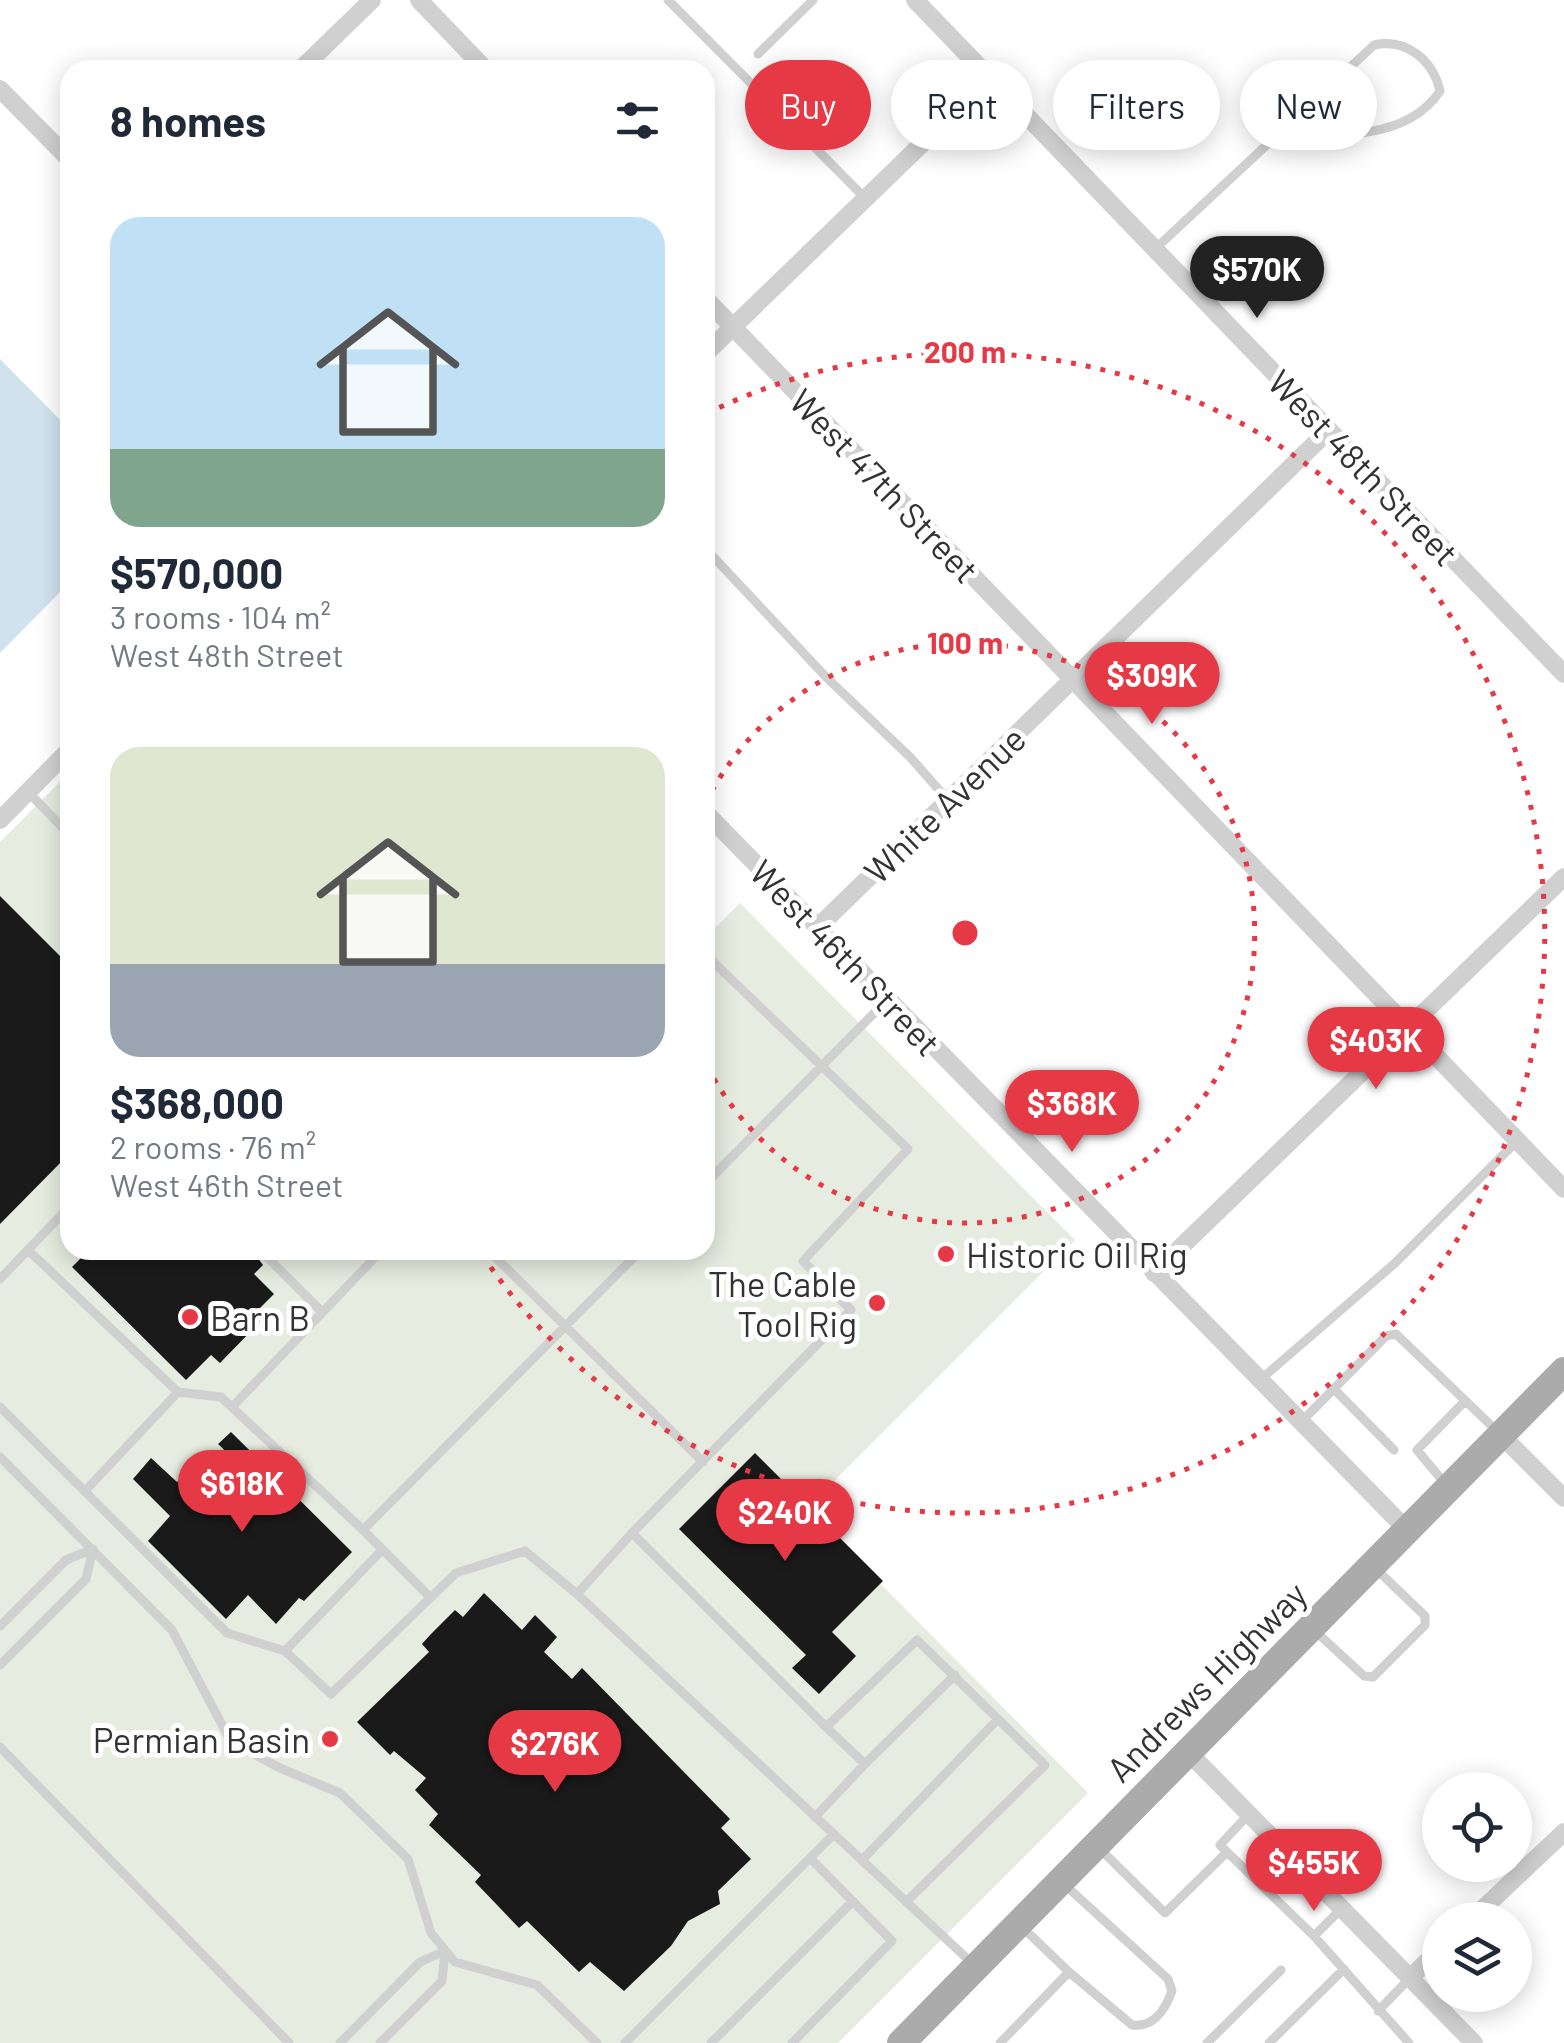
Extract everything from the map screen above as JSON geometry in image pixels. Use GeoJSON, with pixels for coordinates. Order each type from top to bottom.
{"type":"FeatureCollection","features":[{"type":"Feature","properties":{"kind":"main road","name":"Andrews Highway"},"geometry":{"type":"LineString","coordinates":[[912,2039],[976,1967],[1564,1371]]}},
{"type":"Feature","properties":{"kind":"street"},"geometry":{"type":"LineString","coordinates":[[310,60],[372,0]]}},
{"type":"Feature","properties":{"kind":"street"},"geometry":{"type":"LineString","coordinates":[[419,0],[476,60]]}},
{"type":"Feature","properties":{"kind":"street","name":"West 48th Street"},"geometry":{"type":"LineString","coordinates":[[915,0],[973,60]]}},
{"type":"Feature","properties":{"kind":"street"},"geometry":{"type":"LineString","coordinates":[[0,89],[60,150]]}},
{"type":"Feature","properties":{"kind":"street","name":"West 48th Street"},"geometry":{"type":"LineString","coordinates":[[1033,123],[1564,674]]}},
{"type":"Feature","properties":{"kind":"street"},"geometry":{"type":"LineString","coordinates":[[715,344],[916,150]]}},
{"type":"Feature","properties":{"kind":"street","name":"West 47th Street"},"geometry":{"type":"LineString","coordinates":[[715,308],[1564,1190]]}},
{"type":"Feature","properties":{"kind":"street","name":"White Avenue"},"geometry":{"type":"LineString","coordinates":[[818,927],[1329,430]]}},
{"type":"Feature","properties":{"kind":"street"},"geometry":{"type":"LineString","coordinates":[[0,820],[60,760]]}},
{"type":"Feature","properties":{"kind":"street","name":"West 46th Street"},"geometry":{"type":"LineString","coordinates":[[715,822],[1407,1530]]}},
{"type":"Feature","properties":{"kind":"street"},"geometry":{"type":"LineString","coordinates":[[1154,1273],[1564,876]]}},
{"type":"Feature","properties":{"kind":"street"},"geometry":{"type":"LineString","coordinates":[[1500,1435],[1564,1498]]}},
{"type":"Feature","properties":{"kind":"street"},"geometry":{"type":"LineString","coordinates":[[1188,1752],[1474,2043]]}},
{"type":"Feature","properties":{"kind":"street"},"geometry":{"type":"LineString","coordinates":[[1490,1902],[1564,1832]]}},
{"type":"Feature","properties":{"kind":"street"},"geometry":{"type":"LineString","coordinates":[[1410,1978],[1422,1966]]}},
{"type":"Feature","properties":{"kind":"lane"},"geometry":{"type":"LineString","coordinates":[[668,0],[866,199]]}},
{"type":"Feature","properties":{"kind":"lane"},"geometry":{"type":"LineString","coordinates":[[758,54],[813,0]]}},
{"type":"Feature","properties":{"kind":"lane"},"geometry":{"type":"LineString","coordinates":[[1392,41],[1415,52],[1436,75],[1440,91],[1430,106],[1408,120],[1358,134],[1280,132],[1374,44],[1392,41]]}},
{"type":"Feature","properties":{"kind":"lane"},"geometry":{"type":"LineString","coordinates":[[1154,249],[1261,150]]}},
{"type":"Feature","properties":{"kind":"lane"},"geometry":{"type":"LineString","coordinates":[[715,559],[827,678],[910,756],[948,800]]}},
{"type":"Feature","properties":{"kind":"lane"},"geometry":{"type":"LineString","coordinates":[[28,792],[60,825]]}},
{"type":"Feature","properties":{"kind":"lane"},"geometry":{"type":"LineString","coordinates":[[577,1594],[851,1310],[803,1261],[908,1149],[715,964]]}},
{"type":"Feature","properties":{"kind":"lane"},"geometry":{"type":"LineString","coordinates":[[715,1174],[888,999]]}},
{"type":"Feature","properties":{"kind":"lane"},"geometry":{"type":"LineString","coordinates":[[1260,1380],[1394,1264],[1517,1141]]}},
{"type":"Feature","properties":{"kind":"lane"},"geometry":{"type":"LineString","coordinates":[[0,1279],[60,1216]]}},
{"type":"Feature","properties":{"kind":"lane"},"geometry":{"type":"LineString","coordinates":[[28,1250],[178,1392],[222,1398],[430,1597]]}},
{"type":"Feature","properties":{"kind":"lane"},"geometry":{"type":"LineString","coordinates":[[270,1260],[322,1312]]}},
{"type":"Feature","properties":{"kind":"lane"},"geometry":{"type":"LineString","coordinates":[[232,1407],[372,1260]]}},
{"type":"Feature","properties":{"kind":"lane"},"geometry":{"type":"LineString","coordinates":[[498,1260],[703,1462]]}},
{"type":"Feature","properties":{"kind":"lane"},"geometry":{"type":"LineString","coordinates":[[362,1530],[630,1260]]}},
{"type":"Feature","properties":{"kind":"lane"},"geometry":{"type":"LineString","coordinates":[[1301,1422],[1386,1336],[1396,1334],[1500,1435]]}},
{"type":"Feature","properties":{"kind":"lane"},"geometry":{"type":"LineString","coordinates":[[1334,1389],[1394,1450]]}},
{"type":"Feature","properties":{"kind":"lane"},"geometry":{"type":"LineString","coordinates":[[85,1492],[178,1392]]}},
{"type":"Feature","properties":{"kind":"lane"},"geometry":{"type":"LineString","coordinates":[[1448,1488],[1417,1450],[1464,1402]]}},
{"type":"Feature","properties":{"kind":"lane"},"geometry":{"type":"LineString","coordinates":[[0,1407],[227,1633],[285,1651],[330,1694],[456,1573],[525,1551],[577,1594],[976,1967]]}},
{"type":"Feature","properties":{"kind":"lane"},"geometry":{"type":"LineString","coordinates":[[0,1457],[172,1630],[231,1742],[340,1793],[408,1859],[430,1933],[454,1962],[537,1984],[597,2043]]}},
{"type":"Feature","properties":{"kind":"lane"},"geometry":{"type":"LineString","coordinates":[[632,1534],[865,1764]]}},
{"type":"Feature","properties":{"kind":"lane"},"geometry":{"type":"LineString","coordinates":[[0,1626],[66,1560],[93,1549]]}},
{"type":"Feature","properties":{"kind":"lane"},"geometry":{"type":"LineString","coordinates":[[0,1665],[86,1579],[93,1549]]}},
{"type":"Feature","properties":{"kind":"lane"},"geometry":{"type":"LineString","coordinates":[[285,1651],[382,1550]]}},
{"type":"Feature","properties":{"kind":"lane"},"geometry":{"type":"LineString","coordinates":[[1311,1627],[1364,1676],[1373,1677],[1424,1625],[1425,1616],[1372,1565]]}},
{"type":"Feature","properties":{"kind":"lane"},"geometry":{"type":"LineString","coordinates":[[826,1727],[917,1640],[1045,1765],[906,1902]]}},
{"type":"Feature","properties":{"kind":"lane"},"geometry":{"type":"LineString","coordinates":[[815,1817],[955,1676]]}},
{"type":"Feature","properties":{"kind":"lane"},"geometry":{"type":"LineString","coordinates":[[862,1860],[998,1719]]}},
{"type":"Feature","properties":{"kind":"lane"},"geometry":{"type":"LineString","coordinates":[[0,1747],[289,2043]]}},
{"type":"Feature","properties":{"kind":"lane"},"geometry":{"type":"LineString","coordinates":[[1249,1814],[1220,1845],[1314,1936],[1409,2043]]}},
{"type":"Feature","properties":{"kind":"lane"},"geometry":{"type":"LineString","coordinates":[[625,2043],[834,1834]]}},
{"type":"Feature","properties":{"kind":"lane"},"geometry":{"type":"LineString","coordinates":[[1096,1845],[1165,1913],[1227,1852]]}},
{"type":"Feature","properties":{"kind":"lane"},"geometry":{"type":"LineString","coordinates":[[792,2043],[892,1941],[810,1858]]}},
{"type":"Feature","properties":{"kind":"lane"},"geometry":{"type":"LineString","coordinates":[[1019,1924],[1132,2025],[1144,2026],[1156,2019],[1172,1991],[1168,1978],[1061,1881]]}},
{"type":"Feature","properties":{"kind":"lane"},"geometry":{"type":"LineString","coordinates":[[711,2043],[853,1901]]}},
{"type":"Feature","properties":{"kind":"lane"},"geometry":{"type":"LineString","coordinates":[[1314,1936],[1342,1908]]}},
{"type":"Feature","properties":{"kind":"lane"},"geometry":{"type":"LineString","coordinates":[[340,2043],[420,1962],[445,1951]]}},
{"type":"Feature","properties":{"kind":"lane"},"geometry":{"type":"LineString","coordinates":[[380,2043],[442,1981],[445,1951]]}},
{"type":"Feature","properties":{"kind":"lane"},"geometry":{"type":"LineString","coordinates":[[1270,2043],[1344,1968]]}},
{"type":"Feature","properties":{"kind":"lane"},"geometry":{"type":"LineString","coordinates":[[1206,2043],[1280,1970]]}},
{"type":"Feature","properties":{"kind":"lane"},"geometry":{"type":"LineString","coordinates":[[1000,2043],[1070,1972]]}},
{"type":"Feature","properties":{"kind":"lane"},"geometry":{"type":"LineString","coordinates":[[1378,2011],[1410,1978]]}},
{"type":"Feature","properties":{"kind":"shaded area"},"geometry":{"type":"Polygon","coordinates":[[[60,782],[60,1260],[715,1260],[715,928],[740,903],[1075,1240],[806,1509],[1088,1793],[838,2043],[0,2043],[0,842],[60,782]]]}},
{"type":"Feature","properties":{"kind":"water"},"geometry":{"type":"Polygon","coordinates":[[[0,359],[60,420],[60,592],[0,653],[0,359]]]}},
{"type":"Feature","properties":{"kind":"building"},"geometry":{"type":"Polygon","coordinates":[[[0,896],[60,956],[60,1163],[0,1224],[0,896]]]}},
{"type":"Feature","properties":{"kind":"building","name":"Barn B"},"geometry":{"type":"Polygon","coordinates":[[[79,1260],[259,1260],[263,1265],[254,1274],[274,1294],[254,1314],[261,1321],[220,1363],[211,1355],[186,1380],[72,1267],[79,1260]]]}},
{"type":"Feature","properties":{"kind":"building"},"geometry":{"type":"Polygon","coordinates":[[[231,1432],[352,1552],[304,1601],[299,1598],[276,1624],[248,1595],[226,1619],[148,1541],[170,1516],[133,1479],[151,1458],[177,1482],[190,1469],[209,1489],[237,1462],[218,1444],[231,1432]]]}},
{"type":"Feature","properties":{"kind":"building"},"geometry":{"type":"Polygon","coordinates":[[[755,1453],[883,1581],[832,1632],[856,1656],[819,1694],[792,1668],[806,1655],[679,1529],[755,1453]]]}},
{"type":"Feature","properties":{"kind":"building"},"geometry":{"type":"Polygon","coordinates":[[[484,1593],[522,1630],[535,1615],[557,1637],[544,1652],[572,1679],[582,1668],[730,1819],[721,1828],[751,1859],[718,1891],[720,1904],[688,1921],[671,1946],[624,1991],[590,1962],[579,1972],[527,1921],[519,1928],[475,1882],[481,1875],[429,1825],[438,1814],[415,1790],[426,1778],[394,1751],[390,1755],[357,1722],[429,1652],[422,1644],[430,1635],[455,1610],[463,1617],[484,1593]]]}},
{"type":"Feature","properties":{"kind":"place","name":"Historic Oil Rig"},"geometry":{"type":"Point","coordinates":[946,1254]}},
{"type":"Feature","properties":{"kind":"place","name":"The Cable Tool Rig"},"geometry":{"type":"Point","coordinates":[877,1303]}},
{"type":"Feature","properties":{"kind":"place","name":"Barn B"},"geometry":{"type":"Point","coordinates":[190,1317]}},
{"type":"Feature","properties":{"kind":"place","name":"Permian Basin"},"geometry":{"type":"Point","coordinates":[330,1739]}}]}
